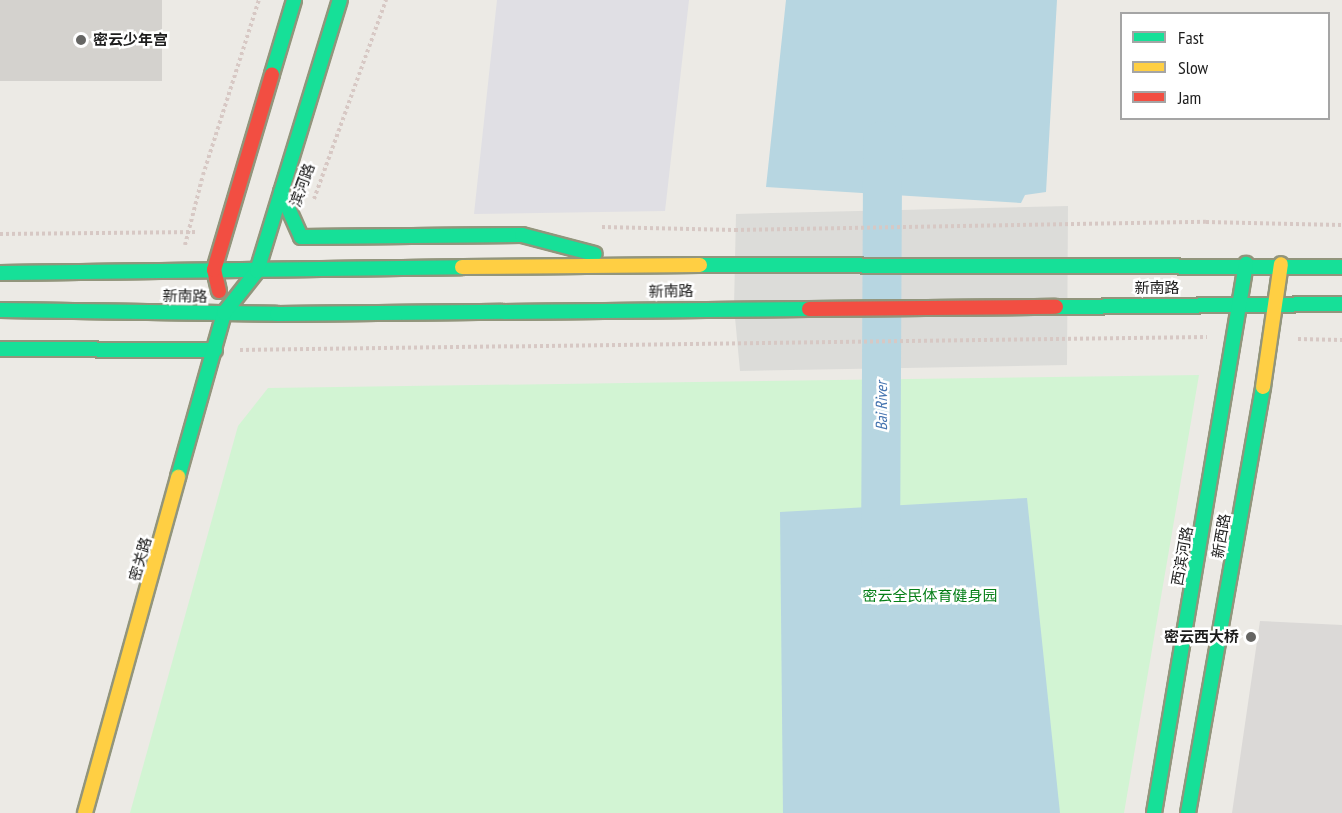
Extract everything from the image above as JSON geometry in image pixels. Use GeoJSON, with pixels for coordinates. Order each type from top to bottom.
{"type":"FeatureCollection","features":[{"type":"Feature","properties":{"kind":"main road"},"geometry":{"type":"LineString","coordinates":[[224,313],[214,270],[222,234],[294,0]]}},
{"type":"Feature","properties":{"kind":"main road","name":"滨河路"},"geometry":{"type":"LineString","coordinates":[[257,271],[340,0]]}},
{"type":"Feature","properties":{"kind":"main road"},"geometry":{"type":"LineString","coordinates":[[281,192],[301,237],[522,236],[634,265]]}},
{"type":"Feature","properties":{"kind":"main road","name":"西滨河路"},"geometry":{"type":"LineString","coordinates":[[1154,813],[1241,305],[1246,264]]}},
{"type":"Feature","properties":{"kind":"main road","name":"新南路"},"geometry":{"type":"LineString","coordinates":[[0,273],[634,265],[736,267],[1281,264],[1342,267]]}},
{"type":"Feature","properties":{"kind":"main road","name":"新西路"},"geometry":{"type":"LineString","coordinates":[[1188,813],[1281,264]]}},
{"type":"Feature","properties":{"kind":"main road"},"geometry":{"type":"LineString","coordinates":[[224,313],[257,271]]}},
{"type":"Feature","properties":{"kind":"main road","name":"新南路"},"geometry":{"type":"LineString","coordinates":[[0,310],[224,313],[734,307],[1241,305],[1275,302],[1342,304]]}},
{"type":"Feature","properties":{"kind":"main road","name":"密关路"},"geometry":{"type":"LineString","coordinates":[[85,813],[224,313]]}},
{"type":"Feature","properties":{"kind":"main road"},"geometry":{"type":"LineString","coordinates":[[0,349],[215,350]]}},
{"type":"Feature","properties":{"kind":"path","name":"滨河路"},"geometry":{"type":"LineString","coordinates":[[313,203],[386,0]]}},
{"type":"Feature","properties":{"kind":"path"},"geometry":{"type":"LineString","coordinates":[[735,230],[1069,225],[1342,225]]}},
{"type":"Feature","properties":{"kind":"path"},"geometry":{"type":"LineString","coordinates":[[0,234],[222,234]]}},
{"type":"Feature","properties":{"kind":"path"},"geometry":{"type":"LineString","coordinates":[[215,350],[1069,339]]}},
{"type":"Feature","properties":{"kind":"shaded area"},"geometry":{"type":"Polygon","coordinates":[[[497,0],[689,0],[665,211],[474,214],[497,0]]]}},
{"type":"Feature","properties":{"kind":"shaded area"},"geometry":{"type":"Polygon","coordinates":[[[1260,621],[1342,625],[1342,813],[1232,813],[1260,621]]]}},
{"type":"Feature","properties":{"kind":"green space","name":"密云全民体育健身园"},"geometry":{"type":"Polygon","coordinates":[[[1199,375],[1124,813],[130,813],[238,426],[268,388],[1199,375]]]}},
{"type":"Feature","properties":{"kind":"water"},"geometry":{"type":"Polygon","coordinates":[[[786,0],[1057,0],[1046,192],[1025,195],[1021,203],[766,187],[786,0]]]}},
{"type":"Feature","properties":{"kind":"water"},"geometry":{"type":"Polygon","coordinates":[[[1027,498],[1060,813],[783,813],[780,512],[1027,498]]]}},
{"type":"Feature","properties":{"kind":"pier"},"geometry":{"type":"Polygon","coordinates":[[[1068,206],[1067,365],[740,371],[734,307],[736,214],[1068,206]]]}},
{"type":"Feature","properties":{"kind":"building","name":"密云少年宫"},"geometry":{"type":"Polygon","coordinates":[[[0,0],[162,0],[162,81],[0,81],[0,0]]]}},
{"type":"Feature","properties":{"kind":"waterway","name":"Bai River"},"geometry":{"type":"LineString","coordinates":[[880,559],[882,140]]}},
{"type":"Feature","properties":{"kind":"traffic: fast"},"geometry":{"type":"LineString","coordinates":[[272,74],[294,0]]}},
{"type":"Feature","properties":{"kind":"traffic: fast"},"geometry":{"type":"LineString","coordinates":[[178,477],[224,313],[257,271],[340,0]]}},
{"type":"Feature","properties":{"kind":"traffic: fast"},"geometry":{"type":"LineString","coordinates":[[281,192],[301,237],[522,235],[595,254]]}},
{"type":"Feature","properties":{"kind":"traffic: fast"},"geometry":{"type":"LineString","coordinates":[[1154,813],[1246,264]]}},
{"type":"Feature","properties":{"kind":"traffic: fast"},"geometry":{"type":"LineString","coordinates":[[700,265],[1342,267]]}},
{"type":"Feature","properties":{"kind":"traffic: fast"},"geometry":{"type":"LineString","coordinates":[[0,273],[462,267]]}},
{"type":"Feature","properties":{"kind":"traffic: fast"},"geometry":{"type":"LineString","coordinates":[[1056,307],[1342,304]]}},
{"type":"Feature","properties":{"kind":"traffic: fast"},"geometry":{"type":"LineString","coordinates":[[0,310],[277,314],[809,309]]}},
{"type":"Feature","properties":{"kind":"traffic: fast"},"geometry":{"type":"LineString","coordinates":[[0,349],[215,350]]}},
{"type":"Feature","properties":{"kind":"traffic: fast"},"geometry":{"type":"LineString","coordinates":[[1188,813],[1263,387]]}},
{"type":"Feature","properties":{"kind":"traffic: slow"},"geometry":{"type":"LineString","coordinates":[[1263,387],[1281,264]]}},
{"type":"Feature","properties":{"kind":"traffic: slow"},"geometry":{"type":"LineString","coordinates":[[462,267],[700,265]]}},
{"type":"Feature","properties":{"kind":"traffic: slow"},"geometry":{"type":"LineString","coordinates":[[85,813],[178,477]]}},
{"type":"Feature","properties":{"kind":"traffic: jam"},"geometry":{"type":"LineString","coordinates":[[219,291],[214,270],[272,74]]}},
{"type":"Feature","properties":{"kind":"traffic: jam"},"geometry":{"type":"LineString","coordinates":[[809,309],[1056,307]]}},
{"type":"Feature","properties":{"kind":"place","name":"密云少年宫"},"geometry":{"type":"Point","coordinates":[81,40]}},
{"type":"Feature","properties":{"kind":"place","name":"密云西大桥"},"geometry":{"type":"Point","coordinates":[1251,637]}}]}
